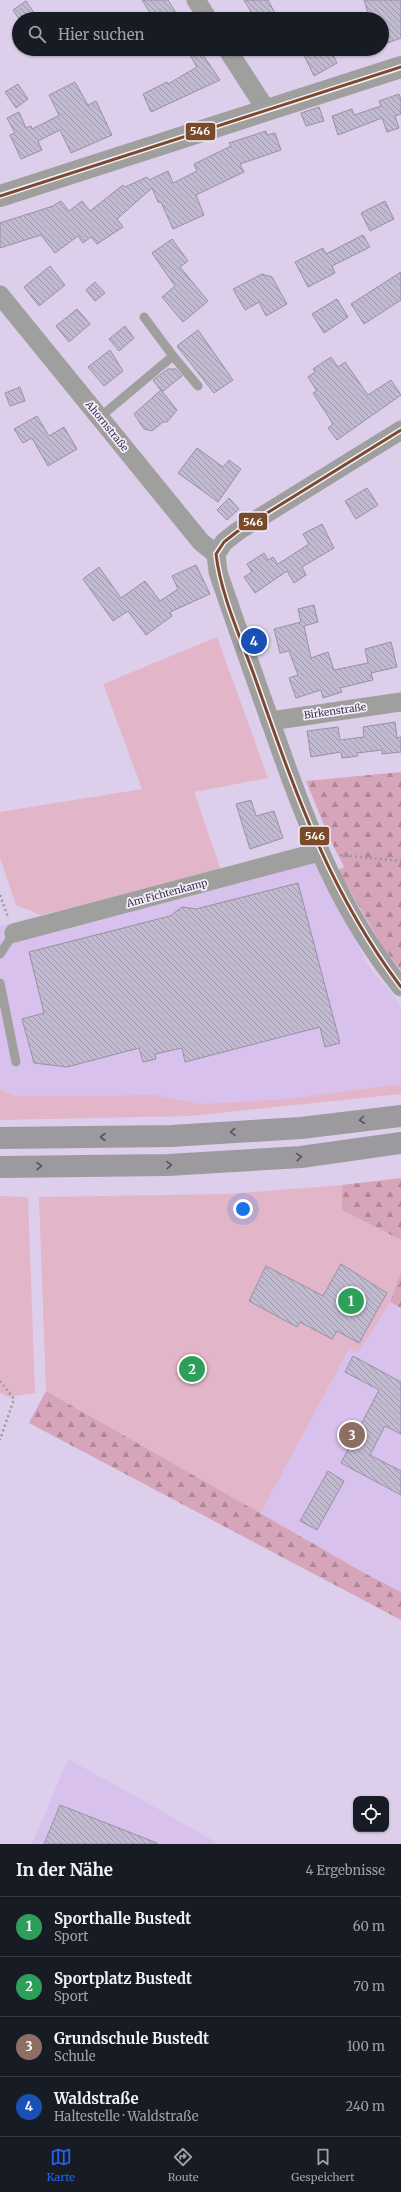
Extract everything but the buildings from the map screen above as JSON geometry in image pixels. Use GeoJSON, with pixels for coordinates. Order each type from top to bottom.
{"type":"FeatureCollection","features":[{"type":"Feature","properties":{"kind":"highway"},"geometry":{"type":"LineString","coordinates":[[0,1138],[170,1136],[301,1128],[401,1116]]}},
{"type":"Feature","properties":{"kind":"highway"},"geometry":{"type":"LineString","coordinates":[[0,1167],[168,1165],[301,1157],[401,1143]]}},
{"type":"Feature","properties":{"kind":"street"},"geometry":{"type":"LineString","coordinates":[[196,0],[204,12]]}},
{"type":"Feature","properties":{"kind":"street"},"geometry":{"type":"LineString","coordinates":[[232,56],[267,111]]}},
{"type":"Feature","properties":{"kind":"street"},"geometry":{"type":"LineString","coordinates":[[0,196],[401,67]]}},
{"type":"Feature","properties":{"kind":"street","name":"Ahornstraße"},"geometry":{"type":"LineString","coordinates":[[0,295],[201,542],[216,554]]}},
{"type":"Feature","properties":{"kind":"street"},"geometry":{"type":"LineString","coordinates":[[401,430],[238,531],[224,542],[216,554],[218,572],[306,824],[338,891],[358,924],[401,987]]}},
{"type":"Feature","properties":{"kind":"street","name":"Birkenstraße"},"geometry":{"type":"LineString","coordinates":[[270,721],[401,702]]}},
{"type":"Feature","properties":{"kind":"street","name":"Am Fichtenkamp"},"geometry":{"type":"LineString","coordinates":[[14,933],[319,852]]}},
{"type":"Feature","properties":{"kind":"lane"},"geometry":{"type":"LineString","coordinates":[[144,317],[198,386]]}},
{"type":"Feature","properties":{"kind":"lane"},"geometry":{"type":"LineString","coordinates":[[100,417],[173,356]]}},
{"type":"Feature","properties":{"kind":"lane"},"geometry":{"type":"LineString","coordinates":[[0,954],[14,933]]}},
{"type":"Feature","properties":{"kind":"lane"},"geometry":{"type":"LineString","coordinates":[[0,983],[16,1062]]}},
{"type":"Feature","properties":{"kind":"path"},"geometry":{"type":"LineString","coordinates":[[319,852],[401,861]]}},
{"type":"Feature","properties":{"kind":"path"},"geometry":{"type":"LineString","coordinates":[[0,895],[14,933]]}},
{"type":"Feature","properties":{"kind":"path"},"geometry":{"type":"LineString","coordinates":[[0,1381],[14,1399],[0,1440]]}},
{"type":"Feature","properties":{"kind":"shaded area"},"geometry":{"type":"Polygon","coordinates":[[[217,637],[268,778],[194,792],[221,870],[41,915],[16,905],[0,858],[0,812],[142,789],[103,684],[217,637]]]}},
{"type":"Feature","properties":{"kind":"shaded area"},"geometry":{"type":"Polygon","coordinates":[[[291,849],[314,863],[370,968],[401,1005],[401,1084],[286,1099],[200,1104],[156,1095],[15,1096],[0,1089],[0,926],[221,870],[291,849]]]}},
{"type":"Feature","properties":{"kind":"shaded area"},"geometry":{"type":"Polygon","coordinates":[[[401,1084],[401,1094],[190,1116],[0,1120],[0,1089],[15,1096],[156,1095],[200,1104],[286,1099],[401,1084]]]}},
{"type":"Feature","properties":{"kind":"shaded area"},"geometry":{"type":"Polygon","coordinates":[[[342,1185],[342,1210],[401,1240],[401,1272],[390,1302],[358,1353],[349,1348],[260,1514],[46,1391],[39,1197],[229,1194],[342,1185]]]}},
{"type":"Feature","properties":{"kind":"shaded area"},"geometry":{"type":"Polygon","coordinates":[[[0,1196],[28,1197],[35,1393],[7,1397],[0,1393],[0,1196]]]}},
{"type":"Feature","properties":{"kind":"shaded area"},"geometry":{"type":"Polygon","coordinates":[[[390,1302],[401,1308],[401,1592],[260,1514],[349,1348],[358,1352],[390,1302]]]}},
{"type":"Feature","properties":{"kind":"shaded area"},"geometry":{"type":"Polygon","coordinates":[[[68,1759],[162,1811],[219,1844],[32,1844],[68,1759]]]}},
{"type":"Feature","properties":{"kind":"green space"},"geometry":{"type":"Polygon","coordinates":[[[401,772],[401,970],[384,949],[338,870],[344,867],[329,837],[306,781],[401,772]]]}},
{"type":"Feature","properties":{"kind":"green space"},"geometry":{"type":"Polygon","coordinates":[[[401,1178],[401,1240],[342,1210],[342,1185],[401,1178]]]}},
{"type":"Feature","properties":{"kind":"green space"},"geometry":{"type":"Polygon","coordinates":[[[401,1272],[401,1308],[390,1302],[401,1272]]]}},
{"type":"Feature","properties":{"kind":"green space"},"geometry":{"type":"Polygon","coordinates":[[[46,1391],[368,1575],[401,1592],[401,1620],[29,1423],[46,1391]]]}},
{"type":"Feature","properties":{"kind":"transit line","name":"546"},"geometry":{"type":"LineString","coordinates":[[0,196],[401,67]]}},
{"type":"Feature","properties":{"kind":"transit line","name":"546"},"geometry":{"type":"LineString","coordinates":[[401,430],[238,531],[224,542],[216,554],[222,585],[232,617],[284,760],[316,838],[333,876],[353,914],[375,951],[401,987]]}},
{"type":"Feature","properties":{"kind":"place","name":"Waldstraße"},"geometry":{"type":"Point","coordinates":[254,641]}},
{"type":"Feature","properties":{"kind":"place","name":"Sporthalle Bustedt"},"geometry":{"type":"Point","coordinates":[351,1301]}},
{"type":"Feature","properties":{"kind":"place","name":"Sportplatz Bustedt"},"geometry":{"type":"Point","coordinates":[192,1369]}},
{"type":"Feature","properties":{"kind":"place","name":"Grundschule Bustedt"},"geometry":{"type":"Point","coordinates":[352,1435]}}]}
